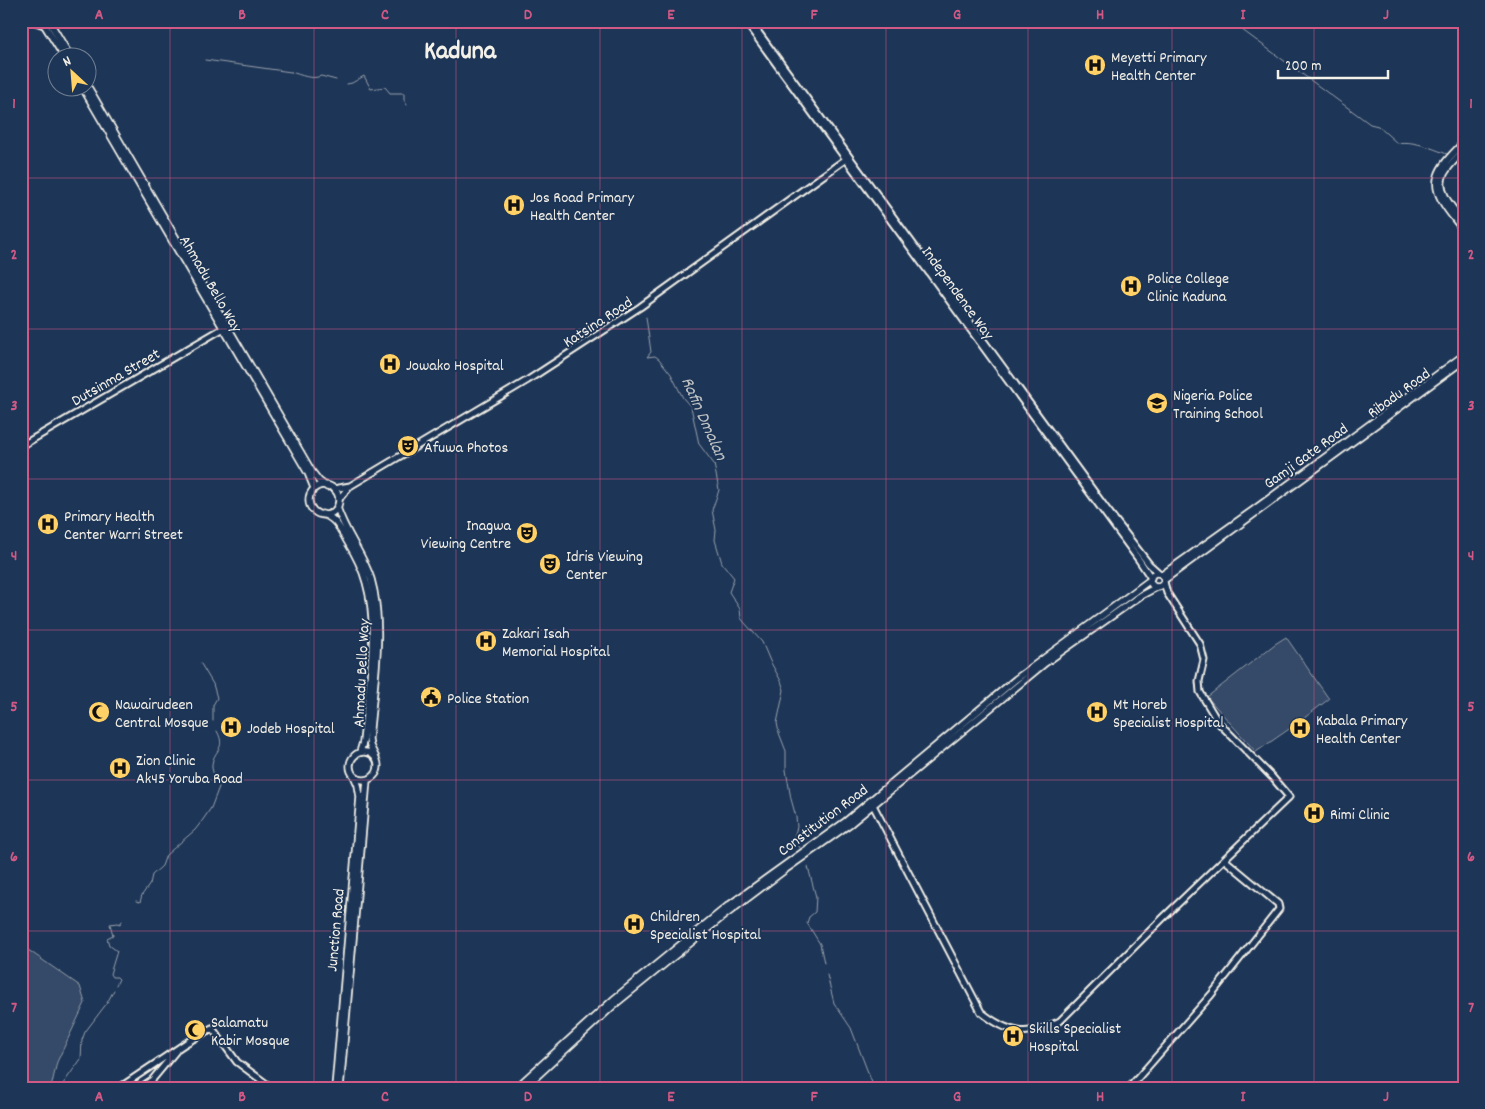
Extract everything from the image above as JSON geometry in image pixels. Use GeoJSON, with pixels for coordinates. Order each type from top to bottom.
{"type":"FeatureCollection","features":[{"type":"Feature","properties":{"kind":"main road"},"geometry":{"type":"LineString","coordinates":[[33,21],[47,22]]}},
{"type":"Feature","properties":{"kind":"main road"},"geometry":{"type":"LineString","coordinates":[[47,22],[60,48]]}},
{"type":"Feature","properties":{"kind":"main road"},"geometry":{"type":"LineString","coordinates":[[47,22],[64,48]]}},
{"type":"Feature","properties":{"kind":"main road","name":"Ahmadu Bello Way"},"geometry":{"type":"LineString","coordinates":[[89,98],[222,329],[308,473],[314,488],[311,494]]}},
{"type":"Feature","properties":{"kind":"main road","name":"Ahmadu Bello Way"},"geometry":{"type":"LineString","coordinates":[[94,98],[312,472],[319,481],[330,488]]}},
{"type":"Feature","properties":{"kind":"main road"},"geometry":{"type":"LineString","coordinates":[[1464,142],[1440,170],[1436,183],[1443,202],[1464,231]]}},
{"type":"Feature","properties":{"kind":"main road"},"geometry":{"type":"LineString","coordinates":[[1464,150],[1444,173],[1441,185],[1445,196],[1464,223]]}},
{"type":"Feature","properties":{"kind":"main road","name":"Gamji Gate Road"},"geometry":{"type":"LineString","coordinates":[[1161,581],[1464,355]]}},
{"type":"Feature","properties":{"kind":"main road","name":"Ribadu Road"},"geometry":{"type":"LineString","coordinates":[[1161,581],[1179,570],[1328,458],[1464,360]]}},
{"type":"Feature","properties":{"kind":"main road"},"geometry":{"type":"LineString","coordinates":[[320,486],[330,488],[339,499],[337,507],[330,513],[317,513],[311,507],[311,494],[320,486]]}},
{"type":"Feature","properties":{"kind":"main road","name":"Ahmadu Bello Way"},"geometry":{"type":"LineString","coordinates":[[337,507],[340,519],[367,568],[376,603],[378,635],[369,739],[376,758]]}},
{"type":"Feature","properties":{"kind":"main road","name":"Ahmadu Bello Way"},"geometry":{"type":"LineString","coordinates":[[322,514],[332,518],[339,527],[359,563],[370,597],[373,632],[364,742],[360,752]]}},
{"type":"Feature","properties":{"kind":"main road","name":"Constitution Road"},"geometry":{"type":"LineString","coordinates":[[516,1088],[613,1000],[728,906],[805,853],[917,766],[1045,663],[1161,581],[1154,574],[1150,579],[1024,673],[917,766],[873,805],[840,832],[805,853]]}},
{"type":"Feature","properties":{"kind":"main road"},"geometry":{"type":"LineString","coordinates":[[1150,579],[1151,584],[1161,581]]}},
{"type":"Feature","properties":{"kind":"main road"},"geometry":{"type":"LineString","coordinates":[[360,752],[369,752],[376,758],[379,766],[374,777],[366,780],[358,779],[354,776],[351,770],[351,760],[360,752]]}},
{"type":"Feature","properties":{"kind":"main road","name":"Junction Road"},"geometry":{"type":"LineString","coordinates":[[335,1088],[360,797],[354,776]]}},
{"type":"Feature","properties":{"kind":"main road","name":"Junction Road"},"geometry":{"type":"LineString","coordinates":[[340,1088],[366,780]]}},
{"type":"Feature","properties":{"kind":"main road","name":"Constitution Road"},"geometry":{"type":"LineString","coordinates":[[524,1088],[615,1004],[798,858]]}},
{"type":"Feature","properties":{"kind":"street","name":"Independence Way"},"geometry":{"type":"LineString","coordinates":[[745,21],[1139,560],[1150,579]]}},
{"type":"Feature","properties":{"kind":"street","name":"Independence Way"},"geometry":{"type":"LineString","coordinates":[[750,21],[1161,581],[1200,644],[1204,660],[1199,687],[1218,722],[1289,797],[1224,860]]}},
{"type":"Feature","properties":{"kind":"street","name":"Katsina Road"},"geometry":{"type":"LineString","coordinates":[[339,499],[350,486],[528,380],[640,307],[846,159]]}},
{"type":"Feature","properties":{"kind":"street","name":"Dutsinma Street"},"geometry":{"type":"LineString","coordinates":[[21,446],[222,329]]}},
{"type":"Feature","properties":{"kind":"street","name":"Katsina Road"},"geometry":{"type":"LineString","coordinates":[[330,488],[350,486]]}},
{"type":"Feature","properties":{"kind":"street"},"geometry":{"type":"LineString","coordinates":[[873,805],[981,1012],[1009,1030],[1024,1033],[1043,1029],[1060,1021],[1224,860],[1278,904],[1279,909],[1211,995],[1129,1088]]}},
{"type":"Feature","properties":{"kind":"street"},"geometry":{"type":"LineString","coordinates":[[119,1088],[179,1047],[212,1028],[237,1062],[272,1088]]}},
{"type":"Feature","properties":{"kind":"street"},"geometry":{"type":"LineString","coordinates":[[140,1088],[152,1080],[179,1047]]}},
{"type":"Feature","properties":{"kind":"shaded area"},"geometry":{"type":"Polygon","coordinates":[[[1286,637],[1329,699],[1256,752],[1207,697],[1286,637]]]}},
{"type":"Feature","properties":{"kind":"shaded area"},"geometry":{"type":"Polygon","coordinates":[[[21,945],[80,986],[85,1003],[57,1062],[51,1088],[21,1088],[21,945]]]}},
{"type":"Feature","properties":{"kind":"waterway"},"geometry":{"type":"LineString","coordinates":[[1230,21],[1370,124],[1378,126],[1397,143],[1416,144],[1447,154]]}},
{"type":"Feature","properties":{"kind":"waterway"},"geometry":{"type":"LineString","coordinates":[[205,60],[291,72],[310,77],[321,76],[336,80]]}},
{"type":"Feature","properties":{"kind":"waterway"},"geometry":{"type":"LineString","coordinates":[[347,84],[364,76],[371,89],[385,87],[390,93],[404,93],[404,100],[407,105]]}},
{"type":"Feature","properties":{"kind":"waterway","name":"Rafin Dmalan"},"geometry":{"type":"LineString","coordinates":[[646,317],[651,352],[647,357],[655,356],[671,374],[683,398],[691,407],[699,444],[714,464],[719,490],[712,510],[716,530],[715,540],[722,563],[734,578],[729,592],[740,609],[741,618],[762,642],[784,690],[777,723],[786,751],[786,770],[796,817],[797,827],[794,837],[800,848]]}},
{"type":"Feature","properties":{"kind":"waterway"},"geometry":{"type":"LineString","coordinates":[[201,664],[213,684],[217,698],[213,705],[213,721]]}},
{"type":"Feature","properties":{"kind":"waterway"},"geometry":{"type":"LineString","coordinates":[[136,901],[140,902],[142,895],[150,884],[152,875],[162,866],[166,855],[195,830],[211,808],[219,787],[212,768],[212,762],[221,743],[217,731]]}},
{"type":"Feature","properties":{"kind":"waterway"},"geometry":{"type":"LineString","coordinates":[[808,867],[816,897],[815,912],[809,917],[807,923],[820,944],[824,963]]}},
{"type":"Feature","properties":{"kind":"waterway"},"geometry":{"type":"LineString","coordinates":[[116,985],[119,979],[112,977],[110,974],[117,951],[109,945],[107,938],[113,935],[110,924],[120,924],[122,921]]}},
{"type":"Feature","properties":{"kind":"waterway"},"geometry":{"type":"LineString","coordinates":[[827,975],[834,1003],[851,1028],[874,1088]]}},
{"type":"Feature","properties":{"kind":"waterway"},"geometry":{"type":"LineString","coordinates":[[60,1088],[81,1059],[82,1040],[85,1032],[107,1003],[114,990]]}},
{"type":"Feature","properties":{"kind":"place","name":"Meyetti Primary Health Center"},"geometry":{"type":"Point","coordinates":[1095,65]}},
{"type":"Feature","properties":{"kind":"place","name":"Jos Road Primary Health Center"},"geometry":{"type":"Point","coordinates":[514,205]}},
{"type":"Feature","properties":{"kind":"place","name":"Police College Clinic Kaduna"},"geometry":{"type":"Point","coordinates":[1131,286]}},
{"type":"Feature","properties":{"kind":"place","name":"Jowako Hospital"},"geometry":{"type":"Point","coordinates":[390,364]}},
{"type":"Feature","properties":{"kind":"place","name":"Nigeria Police Training School"},"geometry":{"type":"Point","coordinates":[1157,403]}},
{"type":"Feature","properties":{"kind":"place","name":"Afuwa Photos"},"geometry":{"type":"Point","coordinates":[408,446]}},
{"type":"Feature","properties":{"kind":"place","name":"Primary Health Center Warri Street"},"geometry":{"type":"Point","coordinates":[48,524]}},
{"type":"Feature","properties":{"kind":"place","name":"Inagwa Viewing Centre"},"geometry":{"type":"Point","coordinates":[527,533]}},
{"type":"Feature","properties":{"kind":"place","name":"Idris Viewing Center"},"geometry":{"type":"Point","coordinates":[550,564]}},
{"type":"Feature","properties":{"kind":"place","name":"Zakari Isah Memorial Hospital"},"geometry":{"type":"Point","coordinates":[486,641]}},
{"type":"Feature","properties":{"kind":"place","name":"Police Station"},"geometry":{"type":"Point","coordinates":[431,697]}},
{"type":"Feature","properties":{"kind":"place","name":"Nawairudeen Central Mosque"},"geometry":{"type":"Point","coordinates":[99,712]}},
{"type":"Feature","properties":{"kind":"place","name":"Mt Horeb Specialist Hospital"},"geometry":{"type":"Point","coordinates":[1097,712]}},
{"type":"Feature","properties":{"kind":"place","name":"Jodeb Hospital"},"geometry":{"type":"Point","coordinates":[231,727]}},
{"type":"Feature","properties":{"kind":"place","name":"Kabala Primary Health Center"},"geometry":{"type":"Point","coordinates":[1300,728]}},
{"type":"Feature","properties":{"kind":"place","name":"Zion Clinic Ak45 Yoruba Road"},"geometry":{"type":"Point","coordinates":[120,768]}},
{"type":"Feature","properties":{"kind":"place","name":"Rimi Clinic"},"geometry":{"type":"Point","coordinates":[1314,813]}},
{"type":"Feature","properties":{"kind":"place","name":"Children Specialist Hospital"},"geometry":{"type":"Point","coordinates":[634,924]}},
{"type":"Feature","properties":{"kind":"place","name":"Salamatu Kabir Mosque"},"geometry":{"type":"Point","coordinates":[195,1030]}},
{"type":"Feature","properties":{"kind":"place","name":"Skills Specialist Hospital"},"geometry":{"type":"Point","coordinates":[1013,1036]}},
{"type":"Feature","properties":{"kind":"district","name":"Kaduna"},"geometry":{"type":"Point","coordinates":[460,49]}}]}
